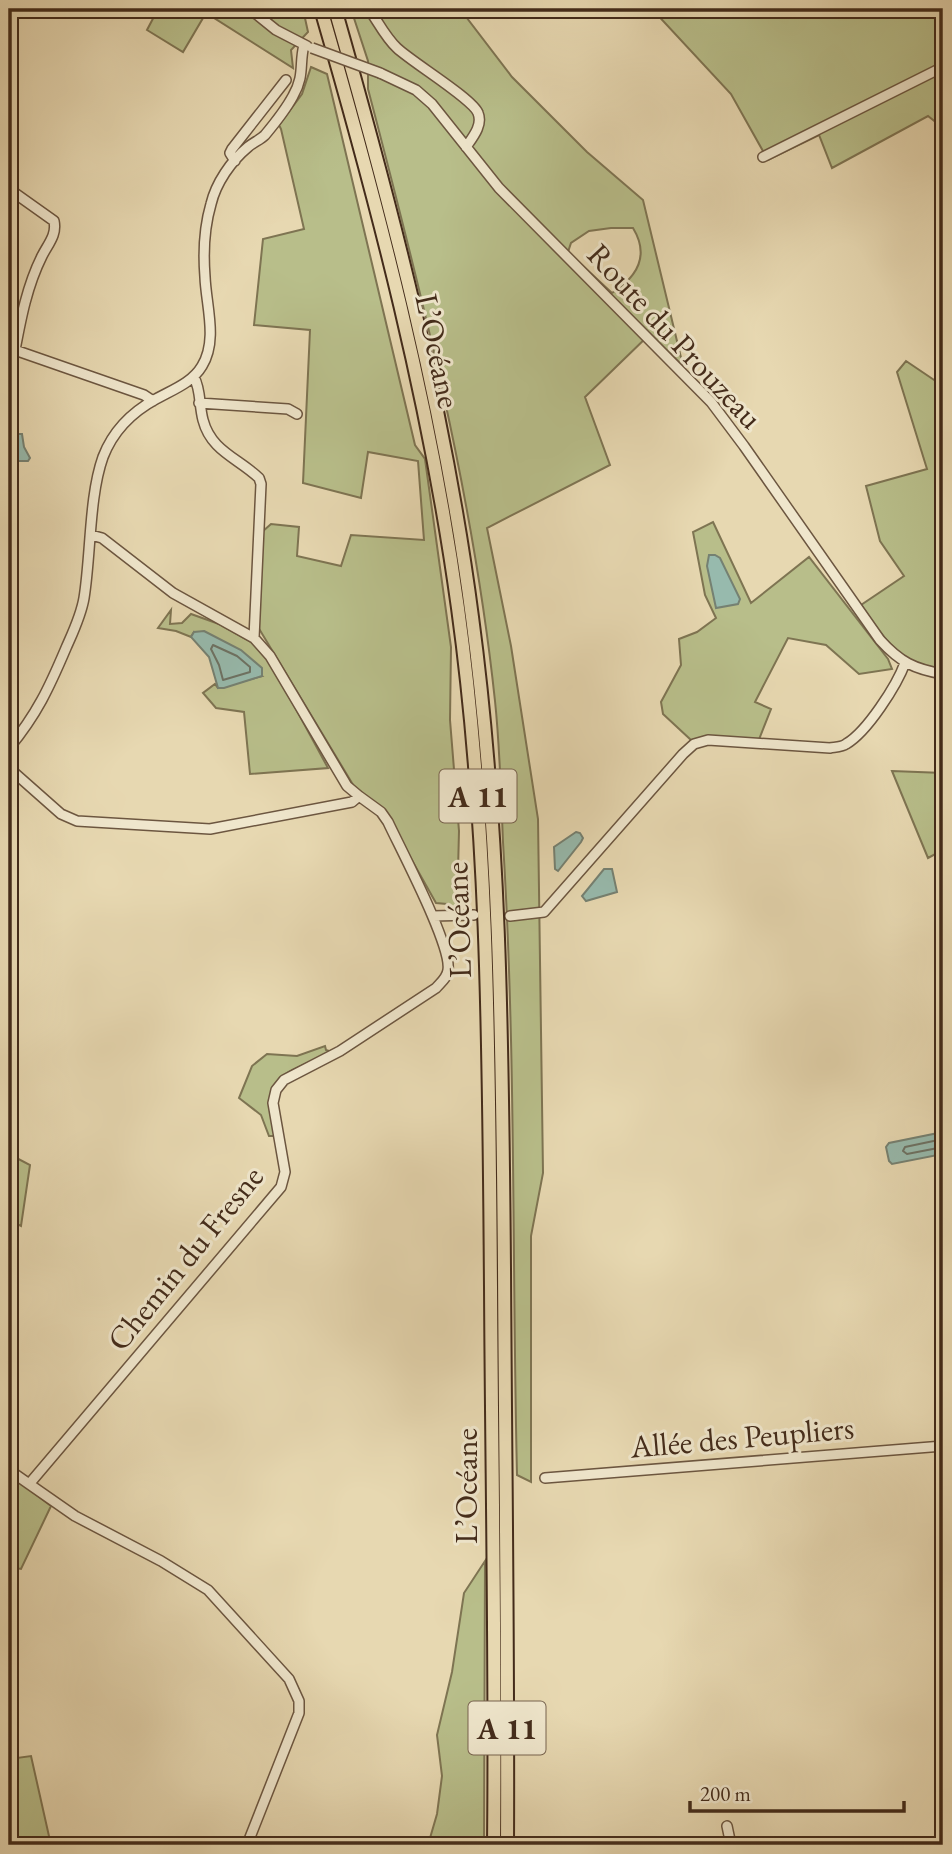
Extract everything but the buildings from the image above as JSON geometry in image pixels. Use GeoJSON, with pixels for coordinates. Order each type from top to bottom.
{"type":"FeatureCollection","features":[{"type":"Feature","properties":{"kind":"highway","name":"L’Océane"},"geometry":{"type":"LineString","coordinates":[[321,9],[374,194],[424,406],[453,573],[473,737],[485,906],[489,1069],[494,1845]]}},
{"type":"Feature","properties":{"kind":"highway","name":"L’Océane"},"geometry":{"type":"LineString","coordinates":[[335,9],[405,265],[437,406],[465,563],[488,756],[498,899],[502,1051],[507,1845]]}},
{"type":"Feature","properties":{"kind":"street","name":"Route du Prouzeau"},"geometry":{"type":"LineString","coordinates":[[250,9],[276,30],[308,46],[380,73],[416,90],[432,104],[499,188],[711,402],[880,640],[905,663],[924,671],[943,674]]}},
{"type":"Feature","properties":{"kind":"street"},"geometry":{"type":"LineString","coordinates":[[369,9],[395,46],[416,65],[472,104],[479,113],[477,132],[466,146]]}},
{"type":"Feature","properties":{"kind":"street"},"geometry":{"type":"LineString","coordinates":[[9,748],[45,698],[77,624],[84,601],[97,481],[106,450],[123,424],[153,401],[194,377],[204,364],[210,327],[204,258],[207,219],[218,184],[249,146],[267,133],[292,98],[302,75],[308,46]]}},
{"type":"Feature","properties":{"kind":"street"},"geometry":{"type":"LineString","coordinates":[[763,157],[943,67]]}},
{"type":"Feature","properties":{"kind":"street"},"geometry":{"type":"LineString","coordinates":[[235,161],[232,158],[232,149],[286,80]]}},
{"type":"Feature","properties":{"kind":"street"},"geometry":{"type":"LineString","coordinates":[[9,189],[54,221],[56,229],[41,257],[25,300],[12,349],[144,395],[153,401]]}},
{"type":"Feature","properties":{"kind":"street"},"geometry":{"type":"LineString","coordinates":[[91,535],[102,538],[173,593],[254,638],[261,484],[254,472],[215,445],[203,422],[198,385],[194,377]]}},
{"type":"Feature","properties":{"kind":"street"},"geometry":{"type":"LineString","coordinates":[[199,402],[288,410],[297,414]]}},
{"type":"Feature","properties":{"kind":"street","name":"Chemin du Fresne"},"geometry":{"type":"LineString","coordinates":[[30,1483],[281,1187],[285,1172],[273,1103],[276,1090],[284,1080],[340,1051],[436,988],[448,970],[448,958],[433,916],[388,822],[381,812],[347,786],[270,656],[254,638]]}},
{"type":"Feature","properties":{"kind":"street"},"geometry":{"type":"LineString","coordinates":[[510,916],[544,912],[694,744],[708,740],[830,748],[845,745],[889,697],[905,663]]}},
{"type":"Feature","properties":{"kind":"street"},"geometry":{"type":"LineString","coordinates":[[9,768],[61,814],[77,821],[210,829],[352,802],[359,796]]}},
{"type":"Feature","properties":{"kind":"street"},"geometry":{"type":"LineString","coordinates":[[433,916],[474,915]]}},
{"type":"Feature","properties":{"kind":"street","name":"Allée des Peupliers"},"geometry":{"type":"LineString","coordinates":[[545,1478],[943,1446]]}},
{"type":"Feature","properties":{"kind":"street"},"geometry":{"type":"LineString","coordinates":[[9,1470],[75,1516],[161,1561],[208,1590],[289,1679],[299,1701],[299,1713],[247,1845]]}},
{"type":"Feature","properties":{"kind":"street"},"geometry":{"type":"LineString","coordinates":[[727,1826],[731,1845]]}},
{"type":"Feature","properties":{"kind":"green space"},"geometry":{"type":"Polygon","coordinates":[[[158,9],[303,9],[308,32],[291,50],[293,68],[206,13],[183,52],[147,30],[158,9]]]}},
{"type":"Feature","properties":{"kind":"green space"},"geometry":{"type":"Polygon","coordinates":[[[351,9],[460,9],[512,77],[587,152],[643,200],[683,366],[650,334],[585,397],[610,465],[487,528],[511,646],[538,819],[543,1173],[531,1236],[531,1482],[517,1475],[510,1000],[495,701],[459,469],[426,317],[368,89],[368,61],[351,9]],[[633,228],[589,231],[571,243],[568,252],[612,293],[628,280],[638,265],[640,248],[633,228]]]}},
{"type":"Feature","properties":{"kind":"green space"},"geometry":{"type":"Polygon","coordinates":[[[652,9],[943,9],[943,128],[928,116],[832,168],[819,135],[768,160],[731,94],[652,9]]]}},
{"type":"Feature","properties":{"kind":"green space"},"geometry":{"type":"Polygon","coordinates":[[[311,67],[327,74],[415,445],[425,459],[451,647],[450,720],[459,831],[457,911],[447,904],[436,903],[383,809],[355,788],[258,627],[262,532],[271,524],[299,527],[297,556],[341,566],[351,535],[424,540],[418,461],[368,452],[361,498],[303,483],[310,330],[254,325],[263,239],[304,229],[279,125],[302,94],[311,67]]]}},
{"type":"Feature","properties":{"kind":"green space"},"geometry":{"type":"Polygon","coordinates":[[[906,361],[943,386],[943,670],[928,667],[904,656],[886,639],[861,605],[904,576],[880,541],[866,486],[927,469],[897,372],[906,361]]]}},
{"type":"Feature","properties":{"kind":"green space"},"geometry":{"type":"Polygon","coordinates":[[[713,522],[751,603],[809,557],[888,659],[892,669],[859,674],[826,645],[788,638],[755,702],[771,709],[756,747],[691,740],[663,714],[661,702],[681,665],[679,639],[697,632],[716,618],[705,595],[693,532],[713,522]]]}},
{"type":"Feature","properties":{"kind":"green space"},"geometry":{"type":"Polygon","coordinates":[[[171,610],[170,624],[182,623],[191,614],[219,624],[256,645],[271,663],[328,768],[250,774],[244,712],[216,708],[203,693],[215,684],[218,688],[262,676],[194,632],[191,637],[158,628],[171,610]]]}},
{"type":"Feature","properties":{"kind":"green space"},"geometry":{"type":"Polygon","coordinates":[[[892,771],[943,773],[943,850],[928,858],[892,771]]]}},
{"type":"Feature","properties":{"kind":"green space"},"geometry":{"type":"Polygon","coordinates":[[[325,1046],[326,1050],[332,1052],[288,1073],[279,1079],[273,1088],[271,1115],[275,1136],[269,1136],[261,1115],[239,1098],[252,1066],[267,1054],[297,1056],[325,1046]]]}},
{"type":"Feature","properties":{"kind":"green space"},"geometry":{"type":"Polygon","coordinates":[[[9,1154],[30,1165],[21,1226],[9,1220],[9,1154]]]}},
{"type":"Feature","properties":{"kind":"green space"},"geometry":{"type":"Polygon","coordinates":[[[9,1474],[51,1506],[21,1569],[9,1567],[9,1474]]]}},
{"type":"Feature","properties":{"kind":"green space"},"geometry":{"type":"Polygon","coordinates":[[[485,1561],[484,1845],[428,1845],[437,1814],[442,1776],[437,1735],[452,1672],[464,1593],[485,1561]]]}},
{"type":"Feature","properties":{"kind":"green space"},"geometry":{"type":"Polygon","coordinates":[[[31,1756],[51,1845],[9,1845],[9,1759],[31,1756]]]}},
{"type":"Feature","properties":{"kind":"water"},"geometry":{"type":"Polygon","coordinates":[[[22,434],[24,447],[30,458],[28,461],[16,461],[9,456],[9,436],[22,434]]]}},
{"type":"Feature","properties":{"kind":"water"},"geometry":{"type":"Polygon","coordinates":[[[709,555],[720,558],[740,599],[738,604],[716,608],[707,566],[709,555]]]}},
{"type":"Feature","properties":{"kind":"water"},"geometry":{"type":"Polygon","coordinates":[[[204,631],[241,650],[262,668],[262,676],[218,688],[209,657],[191,637],[194,632],[204,631]]]}},
{"type":"Feature","properties":{"kind":"water"},"geometry":{"type":"Polygon","coordinates":[[[576,832],[583,838],[558,871],[555,869],[554,847],[576,832]]]}},
{"type":"Feature","properties":{"kind":"water"},"geometry":{"type":"Polygon","coordinates":[[[604,869],[612,869],[617,892],[586,901],[582,896],[604,869]]]}},
{"type":"Feature","properties":{"kind":"water"},"geometry":{"type":"Polygon","coordinates":[[[943,1132],[943,1154],[892,1164],[889,1161],[886,1147],[889,1143],[943,1132]]]}}]}
